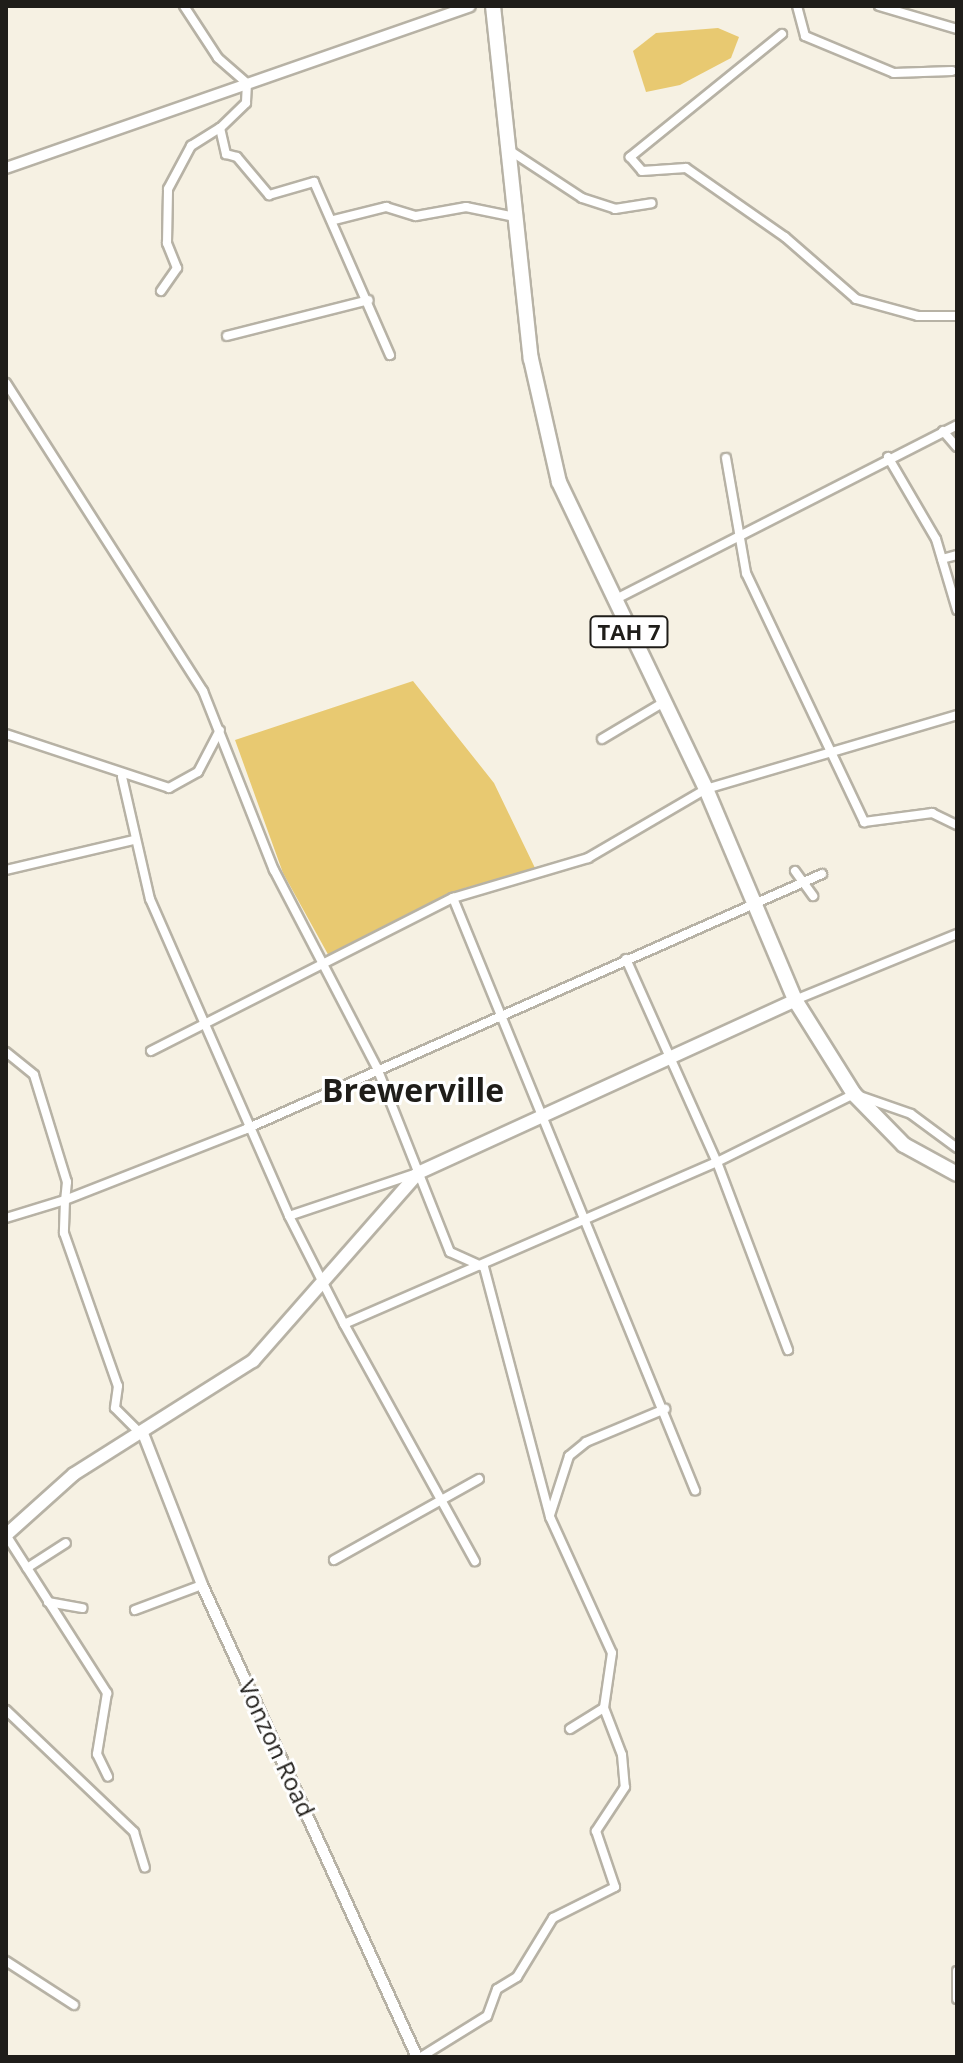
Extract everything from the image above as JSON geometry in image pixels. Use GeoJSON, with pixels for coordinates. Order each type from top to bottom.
{"type":"FeatureCollection","features":[{"type":"Feature","properties":{"kind":"highway","name":"TAH 7"},"geometry":{"type":"LineString","coordinates":[[493,6],[515,217],[546,439],[614,600],[706,789],[795,1000],[854,1094],[904,1145],[957,1174]]}},
{"type":"Feature","properties":{"kind":"main road"},"geometry":{"type":"LineString","coordinates":[[6,1535],[74,1474],[144,1436],[253,1361],[324,1286],[418,1173],[795,1000]]}},
{"type":"Feature","properties":{"kind":"street"},"geometry":{"type":"LineString","coordinates":[[184,6],[218,58],[247,83]]}},
{"type":"Feature","properties":{"kind":"street"},"geometry":{"type":"LineString","coordinates":[[6,168],[470,6]]}},
{"type":"Feature","properties":{"kind":"street"},"geometry":{"type":"LineString","coordinates":[[797,6],[805,36],[864,61],[914,77],[952,71]]}},
{"type":"Feature","properties":{"kind":"street"},"geometry":{"type":"LineString","coordinates":[[879,6],[957,29]]}},
{"type":"Feature","properties":{"kind":"street"},"geometry":{"type":"LineString","coordinates":[[782,34],[630,157],[642,171],[686,168],[785,237],[856,299],[918,316],[957,316]]}},
{"type":"Feature","properties":{"kind":"street"},"geometry":{"type":"LineString","coordinates":[[161,291],[177,268],[167,243],[168,189],[191,146],[220,128],[246,103],[247,83]]}},
{"type":"Feature","properties":{"kind":"street"},"geometry":{"type":"LineString","coordinates":[[220,128],[226,154],[237,157],[269,195],[314,182],[334,220],[390,355]]}},
{"type":"Feature","properties":{"kind":"street"},"geometry":{"type":"LineString","coordinates":[[509,149],[582,198],[615,209],[652,203]]}},
{"type":"Feature","properties":{"kind":"street"},"geometry":{"type":"LineString","coordinates":[[334,220],[386,207],[416,216],[466,207],[515,217]]}},
{"type":"Feature","properties":{"kind":"street"},"geometry":{"type":"LineString","coordinates":[[227,336],[369,300]]}},
{"type":"Feature","properties":{"kind":"street"},"geometry":{"type":"LineString","coordinates":[[6,383],[221,730],[274,870],[329,965],[377,1068],[450,1252],[474,1263],[489,1279],[550,1517],[612,1653],[604,1708],[622,1755],[625,1787],[596,1831],[615,1887],[553,1918],[517,1977],[497,1989],[487,2016],[419,2057]]}},
{"type":"Feature","properties":{"kind":"street"},"geometry":{"type":"LineString","coordinates":[[614,600],[739,539],[888,457],[957,425]]}},
{"type":"Feature","properties":{"kind":"street"},"geometry":{"type":"LineString","coordinates":[[943,431],[957,447]]}},
{"type":"Feature","properties":{"kind":"street"},"geometry":{"type":"LineString","coordinates":[[888,457],[942,559],[957,610]]}},
{"type":"Feature","properties":{"kind":"street"},"geometry":{"type":"LineString","coordinates":[[726,458],[746,573],[796,670],[825,750],[864,822],[932,813],[957,825]]}},
{"type":"Feature","properties":{"kind":"street"},"geometry":{"type":"LineString","coordinates":[[942,559],[957,555]]}},
{"type":"Feature","properties":{"kind":"street"},"geometry":{"type":"LineString","coordinates":[[602,739],[664,702]]}},
{"type":"Feature","properties":{"kind":"street"},"geometry":{"type":"LineString","coordinates":[[151,1051],[329,965],[453,898],[588,858],[706,789],[825,750],[957,715]]}},
{"type":"Feature","properties":{"kind":"street"},"geometry":{"type":"LineString","coordinates":[[6,734],[96,761],[122,777],[149,787],[186,784],[221,730]]}},
{"type":"Feature","properties":{"kind":"street"},"geometry":{"type":"LineString","coordinates":[[122,777],[150,899],[206,1023],[246,1129],[344,1324],[475,1561]]}},
{"type":"Feature","properties":{"kind":"street"},"geometry":{"type":"LineString","coordinates":[[6,870],[134,840]]}},
{"type":"Feature","properties":{"kind":"street"},"geometry":{"type":"LineString","coordinates":[[795,871],[813,896]]}},
{"type":"Feature","properties":{"kind":"street"},"geometry":{"type":"LineString","coordinates":[[6,1218],[65,1200],[246,1129],[377,1068],[501,1017],[755,900],[822,874]]}},
{"type":"Feature","properties":{"kind":"street"},"geometry":{"type":"LineString","coordinates":[[453,898],[665,1409],[695,1490]]}},
{"type":"Feature","properties":{"kind":"street"},"geometry":{"type":"LineString","coordinates":[[795,1000],[957,934]]}},
{"type":"Feature","properties":{"kind":"street"},"geometry":{"type":"LineString","coordinates":[[626,959],[717,1162],[788,1350]]}},
{"type":"Feature","properties":{"kind":"street"},"geometry":{"type":"LineString","coordinates":[[6,1052],[34,1075],[67,1182],[64,1233],[118,1386],[115,1408],[144,1436]]}},
{"type":"Feature","properties":{"kind":"street"},"geometry":{"type":"LineString","coordinates":[[344,1324],[474,1263],[717,1162],[854,1094],[911,1114],[957,1148]]}},
{"type":"Feature","properties":{"kind":"street"},"geometry":{"type":"LineString","coordinates":[[289,1216],[418,1173]]}},
{"type":"Feature","properties":{"kind":"street"},"geometry":{"type":"LineString","coordinates":[[550,1517],[569,1456],[586,1442],[665,1409]]}},
{"type":"Feature","properties":{"kind":"street","name":"Vonzon Road"},"geometry":{"type":"LineString","coordinates":[[144,1436],[202,1585],[419,2057]]}},
{"type":"Feature","properties":{"kind":"street"},"geometry":{"type":"LineString","coordinates":[[334,1560],[440,1498],[479,1479]]}},
{"type":"Feature","properties":{"kind":"street"},"geometry":{"type":"LineString","coordinates":[[6,1535],[107,1693],[97,1754],[108,1777]]}},
{"type":"Feature","properties":{"kind":"street"},"geometry":{"type":"LineString","coordinates":[[27,1568],[66,1543]]}},
{"type":"Feature","properties":{"kind":"street"},"geometry":{"type":"LineString","coordinates":[[135,1610],[202,1585]]}},
{"type":"Feature","properties":{"kind":"street"},"geometry":{"type":"LineString","coordinates":[[48,1602],[82,1608]]}},
{"type":"Feature","properties":{"kind":"street"},"geometry":{"type":"LineString","coordinates":[[570,1729],[604,1708]]}},
{"type":"Feature","properties":{"kind":"street"},"geometry":{"type":"LineString","coordinates":[[6,1710],[134,1832],[145,1867]]}},
{"type":"Feature","properties":{"kind":"street"},"geometry":{"type":"LineString","coordinates":[[6,1961],[74,2005]]}},
{"type":"Feature","properties":{"kind":"street"},"geometry":{"type":"LineString","coordinates":[[957,1971],[957,1999]]}},
{"type":"Feature","properties":{"kind":"shaded area"},"geometry":{"type":"Polygon","coordinates":[[[718,28],[739,37],[731,58],[680,85],[646,92],[633,51],[656,33],[718,28]]]}},
{"type":"Feature","properties":{"kind":"shaded area"},"geometry":{"type":"Polygon","coordinates":[[[413,681],[494,783],[535,868],[465,888],[330,958],[283,873],[235,740],[413,681]]]}},
{"type":"Feature","properties":{"kind":"district","name":"Brewerville"},"geometry":{"type":"Point","coordinates":[413,1090]}}]}
